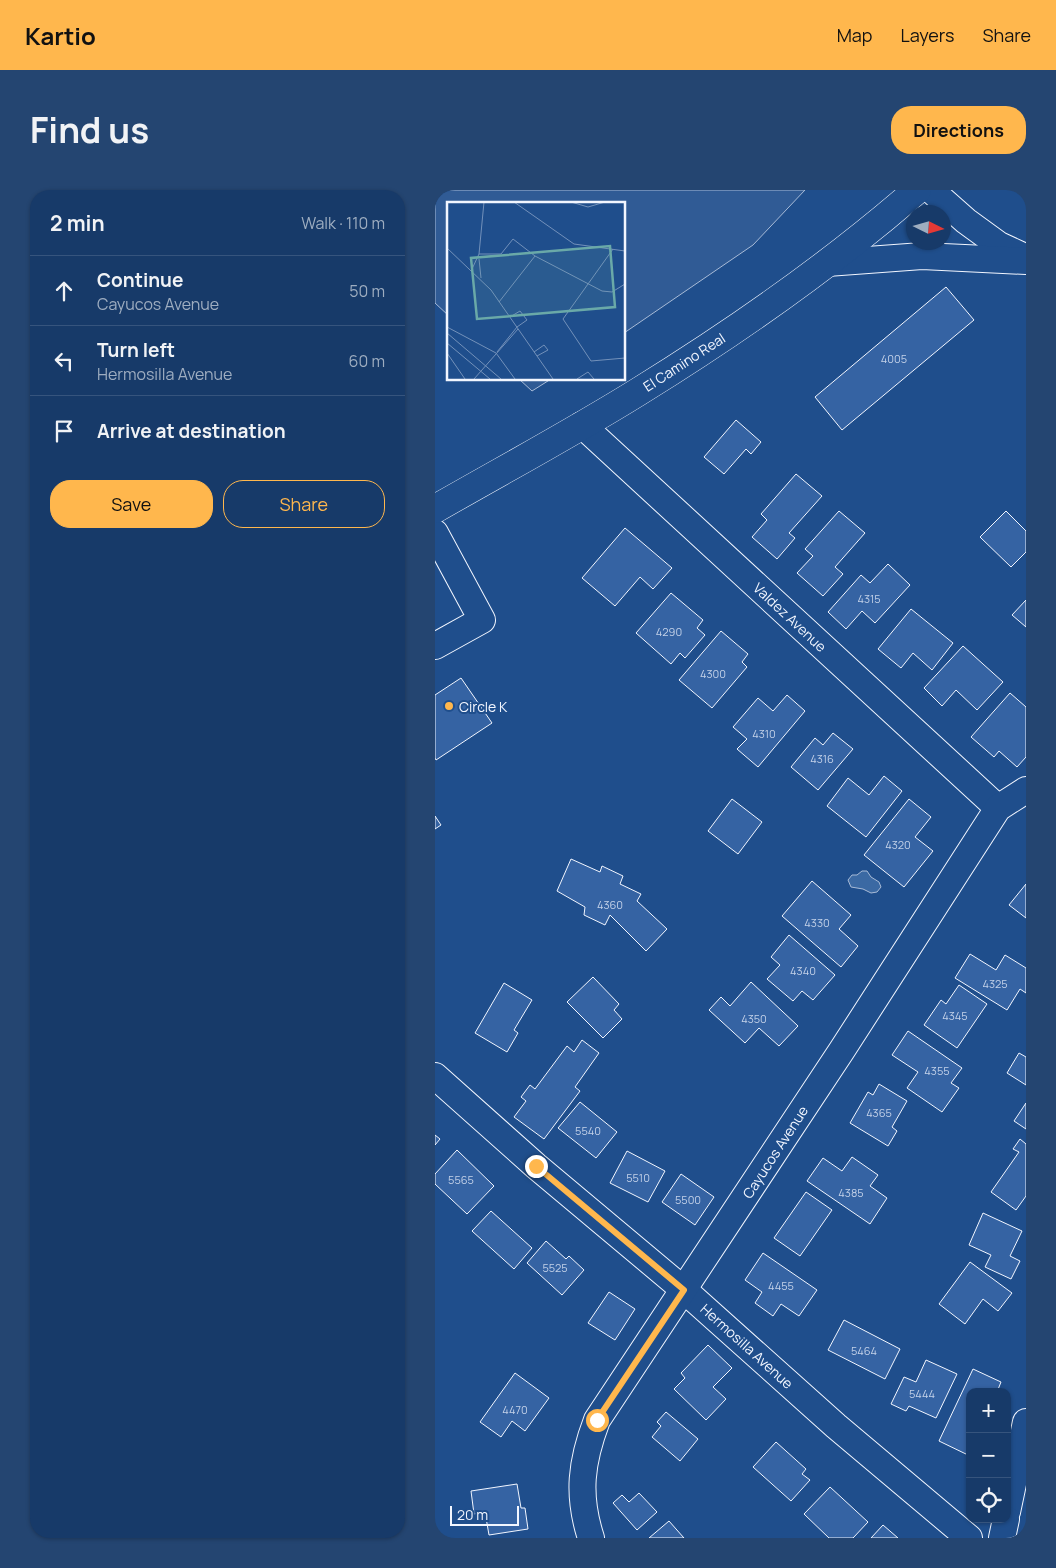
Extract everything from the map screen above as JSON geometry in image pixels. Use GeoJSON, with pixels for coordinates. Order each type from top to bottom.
{"type":"FeatureCollection","features":[{"type":"Feature","properties":{"kind":"main road","name":"El Camino Real"},"geometry":{"type":"LineString","coordinates":[[435,509],[582,425],[701,351],[827,263],[917,190]]}},
{"type":"Feature","properties":{"kind":"street"},"geometry":{"type":"LineString","coordinates":[[931,190],[966,221],[999,245],[1026,259]]}},
{"type":"Feature","properties":{"kind":"street"},"geometry":{"type":"LineString","coordinates":[[827,263],[922,256],[1026,259]]}},
{"type":"Feature","properties":{"kind":"street","name":"Valdez Avenue"},"geometry":{"type":"LineString","coordinates":[[582,425],[998,808]]}},
{"type":"Feature","properties":{"kind":"street"},"geometry":{"type":"LineString","coordinates":[[435,533],[482,620],[435,646]]}},
{"type":"Feature","properties":{"kind":"street","name":"Cayucos Avenue"},"geometry":{"type":"LineString","coordinates":[[591,1538],[586,1522],[582,1496],[583,1470],[587,1444],[597,1420],[848,1042],[998,808],[1026,790]]}},
{"type":"Feature","properties":{"kind":"street","name":"Hermosilla Avenue"},"geometry":{"type":"LineString","coordinates":[[435,1076],[536,1166],[684,1290],[836,1426],[969,1538]]}},
{"type":"Feature","properties":{"kind":"street"},"geometry":{"type":"LineString","coordinates":[[1011,1493],[1026,1422]]}},
{"type":"Feature","properties":{"kind":"street"},"geometry":{"type":"LineString","coordinates":[[1002,1538],[1005,1523]]}},
{"type":"Feature","properties":{"kind":"shaded area"},"geometry":{"type":"Polygon","coordinates":[[[435,190],[805,190],[753,245],[625,332],[625,202],[447,202],[447,314],[435,303],[435,190]]]}},
{"type":"Feature","properties":{"kind":"shaded area"},"geometry":{"type":"Polygon","coordinates":[[[520,380],[549,380],[532,391],[520,380]]]}},
{"type":"Feature","properties":{"kind":"shaded area"},"geometry":{"type":"Polygon","coordinates":[[[862,871],[867,871],[871,877],[879,882],[881,887],[877,892],[871,893],[863,889],[851,887],[848,880],[852,875],[857,875],[862,871]]]}},
{"type":"Feature","properties":{"kind":"building"},"geometry":{"type":"Polygon","coordinates":[[[946,287],[974,320],[842,430],[815,397],[946,287]]]}},
{"type":"Feature","properties":{"kind":"building"},"geometry":{"type":"Polygon","coordinates":[[[736,420],[761,442],[751,454],[746,449],[724,474],[704,457],[736,420]]]}},
{"type":"Feature","properties":{"kind":"building"},"geometry":{"type":"Polygon","coordinates":[[[796,474],[822,496],[789,533],[795,538],[777,559],[752,537],[767,520],[761,514],[796,474]]]}},
{"type":"Feature","properties":{"kind":"building"},"geometry":{"type":"Polygon","coordinates":[[[839,511],[865,533],[835,567],[843,574],[823,596],[797,573],[813,556],[805,549],[839,511]]]}},
{"type":"Feature","properties":{"kind":"building"},"geometry":{"type":"Polygon","coordinates":[[[1006,511],[1026,531],[1026,552],[1011,567],[980,537],[1006,511]]]}},
{"type":"Feature","properties":{"kind":"building"},"geometry":{"type":"Polygon","coordinates":[[[625,528],[672,568],[653,589],[640,577],[615,606],[582,578],[625,528]]]}},
{"type":"Feature","properties":{"kind":"building"},"geometry":{"type":"Polygon","coordinates":[[[888,564],[910,585],[875,623],[862,611],[846,629],[828,612],[861,575],[870,583],[888,564]]]}},
{"type":"Feature","properties":{"kind":"building"},"geometry":{"type":"Polygon","coordinates":[[[671,593],[703,620],[697,628],[705,635],[685,658],[680,653],[671,664],[636,633],[671,593]]]}},
{"type":"Feature","properties":{"kind":"building"},"geometry":{"type":"Polygon","coordinates":[[[1026,600],[1026,627],[1012,615],[1026,600]]]}},
{"type":"Feature","properties":{"kind":"building"},"geometry":{"type":"Polygon","coordinates":[[[911,609],[953,643],[932,670],[913,653],[901,668],[878,649],[911,609]]]}},
{"type":"Feature","properties":{"kind":"building"},"geometry":{"type":"Polygon","coordinates":[[[721,631],[748,654],[742,662],[747,667],[712,708],[679,680],[721,631]]]}},
{"type":"Feature","properties":{"kind":"building"},"geometry":{"type":"Polygon","coordinates":[[[963,646],[1003,682],[977,710],[956,690],[942,706],[924,688],[963,646]]]}},
{"type":"Feature","properties":{"kind":"building"},"geometry":{"type":"Polygon","coordinates":[[[461,678],[492,723],[436,760],[435,695],[461,678]]]}},
{"type":"Feature","properties":{"kind":"building"},"geometry":{"type":"Polygon","coordinates":[[[1010,693],[1026,707],[1026,757],[1017,767],[999,751],[994,757],[971,737],[1010,693]]]}},
{"type":"Feature","properties":{"kind":"building"},"geometry":{"type":"Polygon","coordinates":[[[787,695],[805,711],[758,767],[737,749],[747,739],[733,727],[758,698],[773,711],[787,695]]]}},
{"type":"Feature","properties":{"kind":"building"},"geometry":{"type":"Polygon","coordinates":[[[833,733],[853,749],[818,790],[791,767],[815,738],[823,745],[833,733]]]}},
{"type":"Feature","properties":{"kind":"building"},"geometry":{"type":"Polygon","coordinates":[[[884,776],[902,791],[866,837],[827,806],[848,778],[869,795],[884,776]]]}},
{"type":"Feature","properties":{"kind":"building"},"geometry":{"type":"Polygon","coordinates":[[[732,799],[762,822],[738,854],[708,831],[732,799]]]}},
{"type":"Feature","properties":{"kind":"building"},"geometry":{"type":"Polygon","coordinates":[[[909,799],[931,817],[915,837],[933,851],[904,887],[864,855],[909,799]]]}},
{"type":"Feature","properties":{"kind":"building"},"geometry":{"type":"Polygon","coordinates":[[[435,816],[441,825],[435,829],[435,816]]]}},
{"type":"Feature","properties":{"kind":"building"},"geometry":{"type":"Polygon","coordinates":[[[571,859],[600,872],[602,866],[623,876],[620,884],[641,894],[637,901],[667,929],[646,951],[610,915],[605,925],[584,915],[585,907],[557,891],[571,859]]]}},
{"type":"Feature","properties":{"kind":"building"},"geometry":{"type":"Polygon","coordinates":[[[812,881],[851,915],[839,929],[858,946],[841,967],[782,916],[812,881]]]}},
{"type":"Feature","properties":{"kind":"building"},"geometry":{"type":"Polygon","coordinates":[[[1026,884],[1026,918],[1009,905],[1026,884]]]}},
{"type":"Feature","properties":{"kind":"building"},"geometry":{"type":"Polygon","coordinates":[[[789,935],[835,975],[813,1000],[802,991],[793,1001],[767,979],[780,965],[771,957],[789,935]]]}},
{"type":"Feature","properties":{"kind":"building"},"geometry":{"type":"Polygon","coordinates":[[[970,954],[996,970],[1005,955],[1026,968],[1026,993],[1020,989],[1007,1010],[955,978],[970,954]]]}},
{"type":"Feature","properties":{"kind":"building"},"geometry":{"type":"Polygon","coordinates":[[[593,977],[619,1004],[614,1010],[622,1019],[603,1038],[567,1002],[593,977]]]}},
{"type":"Feature","properties":{"kind":"building"},"geometry":{"type":"Polygon","coordinates":[[[751,982],[798,1026],[779,1046],[759,1028],[745,1043],[709,1010],[721,997],[730,1006],[751,982]]]}},
{"type":"Feature","properties":{"kind":"building"},"geometry":{"type":"Polygon","coordinates":[[[504,983],[532,1000],[514,1030],[518,1033],[507,1052],[475,1033],[504,983]]]}},
{"type":"Feature","properties":{"kind":"building"},"geometry":{"type":"Polygon","coordinates":[[[959,985],[987,1004],[957,1048],[924,1025],[941,1000],[946,1004],[959,985]]]}},
{"type":"Feature","properties":{"kind":"building"},"geometry":{"type":"Polygon","coordinates":[[[908,1031],[962,1068],[951,1083],[959,1088],[942,1112],[907,1088],[918,1072],[892,1055],[908,1031]]]}},
{"type":"Feature","properties":{"kind":"building"},"geometry":{"type":"Polygon","coordinates":[[[582,1040],[599,1053],[575,1087],[580,1091],[544,1139],[514,1117],[526,1101],[521,1097],[530,1085],[535,1089],[567,1046],[574,1052],[582,1040]]]}},
{"type":"Feature","properties":{"kind":"building"},"geometry":{"type":"Polygon","coordinates":[[[1019,1053],[1026,1057],[1026,1085],[1007,1073],[1019,1053]]]}},
{"type":"Feature","properties":{"kind":"building"},"geometry":{"type":"Polygon","coordinates":[[[879,1084],[907,1101],[892,1127],[897,1131],[888,1146],[850,1123],[868,1092],[873,1095],[879,1084]]]}},
{"type":"Feature","properties":{"kind":"building"},"geometry":{"type":"Polygon","coordinates":[[[580,1102],[617,1132],[596,1158],[558,1128],[580,1102]]]}},
{"type":"Feature","properties":{"kind":"building"},"geometry":{"type":"Polygon","coordinates":[[[1026,1103],[1026,1129],[1014,1121],[1026,1103]]]}},
{"type":"Feature","properties":{"kind":"building"},"geometry":{"type":"Polygon","coordinates":[[[435,1135],[440,1139],[435,1145],[435,1135]]]}},
{"type":"Feature","properties":{"kind":"building"},"geometry":{"type":"Polygon","coordinates":[[[1020,1139],[1026,1144],[1026,1196],[1016,1210],[991,1192],[1019,1152],[1013,1149],[1020,1139]]]}},
{"type":"Feature","properties":{"kind":"building"},"geometry":{"type":"Polygon","coordinates":[[[457,1150],[494,1186],[467,1214],[435,1184],[435,1174],[457,1150]]]}},
{"type":"Feature","properties":{"kind":"building"},"geometry":{"type":"Polygon","coordinates":[[[627,1151],[665,1171],[648,1202],[610,1183],[627,1151]]]}},
{"type":"Feature","properties":{"kind":"building"},"geometry":{"type":"Polygon","coordinates":[[[852,1157],[878,1175],[870,1186],[887,1198],[870,1224],[807,1181],[823,1158],[842,1171],[852,1157]]]}},
{"type":"Feature","properties":{"kind":"building"},"geometry":{"type":"Polygon","coordinates":[[[681,1174],[714,1197],[695,1225],[662,1202],[681,1174]]]}},
{"type":"Feature","properties":{"kind":"building"},"geometry":{"type":"Polygon","coordinates":[[[806,1192],[832,1210],[800,1256],[774,1238],[806,1192]]]}},
{"type":"Feature","properties":{"kind":"building"},"geometry":{"type":"Polygon","coordinates":[[[491,1211],[532,1248],[514,1269],[472,1231],[491,1211]]]}},
{"type":"Feature","properties":{"kind":"building"},"geometry":{"type":"Polygon","coordinates":[[[983,1213],[1022,1231],[1010,1256],[1020,1261],[1011,1279],[985,1267],[991,1255],[969,1245],[983,1213]]]}},
{"type":"Feature","properties":{"kind":"building"},"geometry":{"type":"Polygon","coordinates":[[[546,1241],[566,1259],[569,1256],[584,1270],[562,1295],[527,1263],[546,1241]]]}},
{"type":"Feature","properties":{"kind":"building"},"geometry":{"type":"Polygon","coordinates":[[[763,1253],[817,1290],[799,1316],[781,1304],[773,1316],[755,1303],[762,1292],[745,1280],[763,1253]]]}},
{"type":"Feature","properties":{"kind":"building"},"geometry":{"type":"Polygon","coordinates":[[[970,1262],[1012,1293],[998,1311],[983,1299],[965,1324],[939,1304],[970,1262]]]}},
{"type":"Feature","properties":{"kind":"building"},"geometry":{"type":"Polygon","coordinates":[[[609,1292],[635,1309],[615,1340],[588,1323],[609,1292]]]}},
{"type":"Feature","properties":{"kind":"building"},"geometry":{"type":"Polygon","coordinates":[[[844,1320],[900,1349],[885,1379],[828,1350],[844,1320]]]}},
{"type":"Feature","properties":{"kind":"building"},"geometry":{"type":"Polygon","coordinates":[[[708,1345],[732,1368],[713,1387],[726,1399],[706,1420],[674,1389],[685,1378],[681,1373],[708,1345]]]}},
{"type":"Feature","properties":{"kind":"building"},"geometry":{"type":"Polygon","coordinates":[[[926,1360],[957,1374],[936,1418],[909,1406],[906,1411],[891,1404],[904,1377],[916,1382],[926,1360]]]}},
{"type":"Feature","properties":{"kind":"building"},"geometry":{"type":"Polygon","coordinates":[[[973,1369],[1001,1382],[999,1388],[966,1388],[966,1454],[939,1441],[973,1369]]]}},
{"type":"Feature","properties":{"kind":"building"},"geometry":{"type":"Polygon","coordinates":[[[515,1373],[549,1398],[525,1431],[512,1421],[501,1437],[480,1422],[515,1373]]]}},
{"type":"Feature","properties":{"kind":"building"},"geometry":{"type":"Polygon","coordinates":[[[666,1412],[698,1439],[680,1461],[652,1437],[661,1426],[657,1422],[666,1412]]]}},
{"type":"Feature","properties":{"kind":"building"},"geometry":{"type":"Polygon","coordinates":[[[776,1442],[806,1469],[802,1474],[810,1480],[791,1501],[753,1467],[776,1442]]]}},
{"type":"Feature","properties":{"kind":"building"},"geometry":{"type":"Polygon","coordinates":[[[517,1484],[521,1508],[525,1508],[528,1529],[489,1535],[485,1512],[474,1514],[471,1491],[517,1484]]]}},
{"type":"Feature","properties":{"kind":"building"},"geometry":{"type":"Polygon","coordinates":[[[830,1487],[868,1522],[853,1538],[829,1538],[804,1514],[830,1487]]]}},
{"type":"Feature","properties":{"kind":"building"},"geometry":{"type":"Polygon","coordinates":[[[639,1493],[657,1512],[637,1530],[613,1503],[622,1495],[629,1502],[639,1493]]]}},
{"type":"Feature","properties":{"kind":"building"},"geometry":{"type":"Polygon","coordinates":[[[669,1521],[684,1538],[649,1538],[669,1521]]]}},
{"type":"Feature","properties":{"kind":"building"},"geometry":{"type":"Polygon","coordinates":[[[883,1525],[898,1538],[871,1538],[883,1525]]]}},
{"type":"Feature","properties":{"kind":"place","name":"Circle K"},"geometry":{"type":"Point","coordinates":[449,706]}},
{"type":"Feature","properties":{"kind":"route"},"geometry":{"type":"LineString","coordinates":[[536,1166],[684,1290],[597,1420]]}}]}
